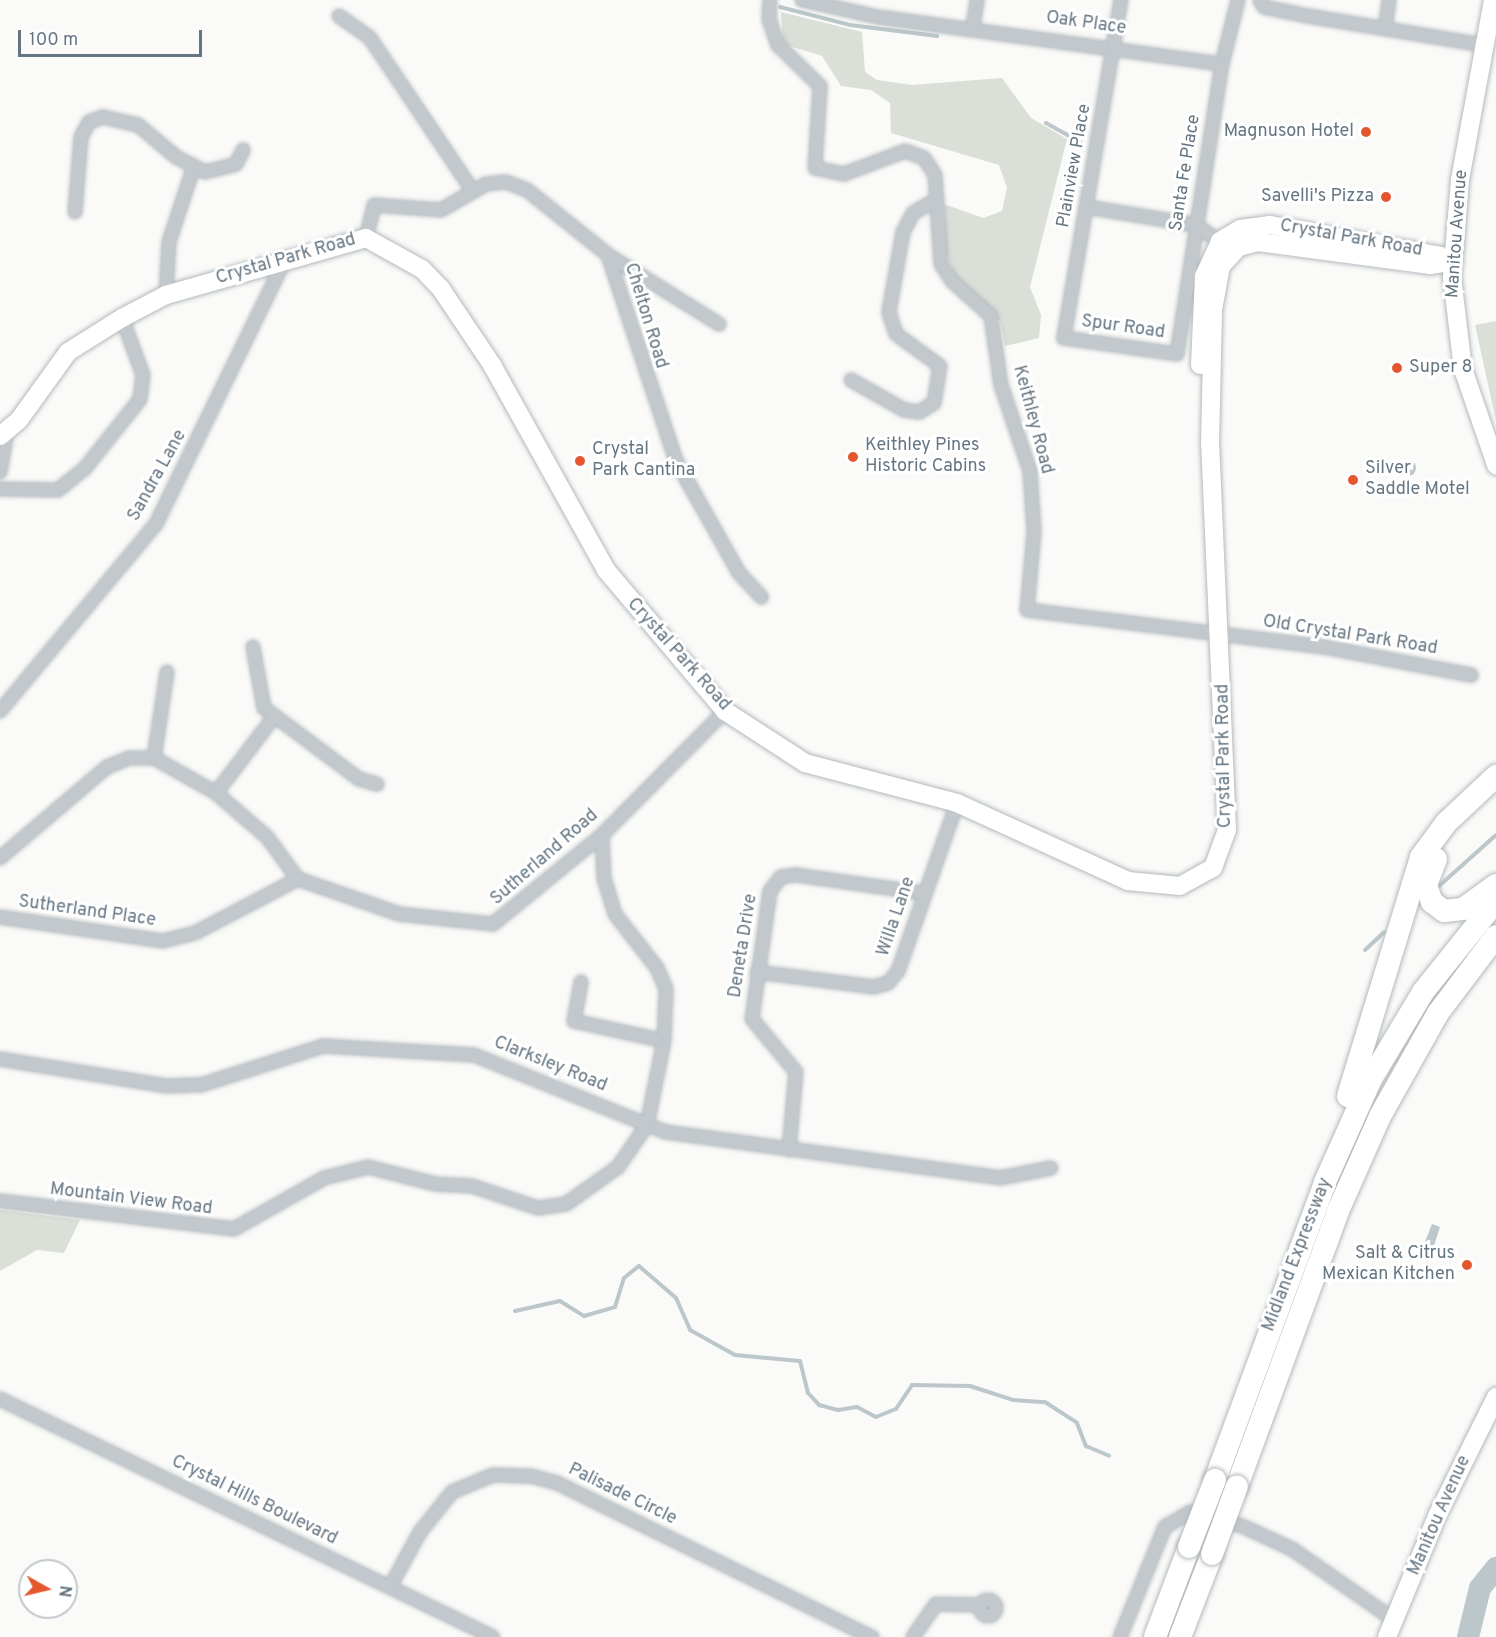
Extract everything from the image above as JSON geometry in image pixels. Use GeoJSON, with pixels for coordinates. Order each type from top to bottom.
{"type":"FeatureCollection","features":[{"type":"Feature","properties":{"kind":"highway"},"geometry":{"type":"LineString","coordinates":[[1284,1289],[1374,1023],[1412,879],[1440,831],[1496,776]]}},
{"type":"Feature","properties":{"kind":"highway"},"geometry":{"type":"LineString","coordinates":[[1496,796],[1444,849],[1426,885],[1435,906],[1455,911],[1496,885]]}},
{"type":"Feature","properties":{"kind":"highway","name":"Midland Expressway"},"geometry":{"type":"LineString","coordinates":[[1155,1637],[1284,1289],[1371,1079],[1430,983],[1496,901]]}},
{"type":"Feature","properties":{"kind":"highway","name":"Midland Expressway"},"geometry":{"type":"LineString","coordinates":[[1180,1637],[1338,1211],[1380,1116],[1438,1013],[1496,936]]}},
{"type":"Feature","properties":{"kind":"street","name":"Keithley Road"},"geometry":{"type":"LineString","coordinates":[[770,0],[769,19],[778,45],[820,86],[815,168],[844,174],[888,155],[916,154],[935,175],[934,201],[941,264],[952,281],[992,316],[1001,385],[1030,471],[1034,532],[1027,610],[1222,638]]}},
{"type":"Feature","properties":{"kind":"street","name":"Oak Place"},"geometry":{"type":"LineString","coordinates":[[802,0],[878,17],[973,26],[1222,64]]}},
{"type":"Feature","properties":{"kind":"street"},"geometry":{"type":"LineString","coordinates":[[973,26],[977,0]]}},
{"type":"Feature","properties":{"kind":"street","name":"Plainview Place"},"geometry":{"type":"LineString","coordinates":[[1064,338],[1121,0]]}},
{"type":"Feature","properties":{"kind":"street","name":"Santa Fe Place"},"geometry":{"type":"LineString","coordinates":[[1177,354],[1222,64],[1238,0]]}},
{"type":"Feature","properties":{"kind":"street"},"geometry":{"type":"LineString","coordinates":[[1260,0],[1264,7],[1484,45]]}},
{"type":"Feature","properties":{"kind":"street"},"geometry":{"type":"LineString","coordinates":[[1385,29],[1389,0]]}},
{"type":"Feature","properties":{"kind":"street","name":"Manitou Avenue"},"geometry":{"type":"LineString","coordinates":[[1493,0],[1460,180],[1453,308],[1463,369],[1496,465]]}},
{"type":"Feature","properties":{"kind":"street"},"geometry":{"type":"LineString","coordinates":[[339,16],[370,38],[472,190]]}},
{"type":"Feature","properties":{"kind":"street"},"geometry":{"type":"LineString","coordinates":[[75,212],[81,137],[96,119],[118,117],[138,125],[193,169],[205,172],[236,164],[243,150]]}},
{"type":"Feature","properties":{"kind":"street"},"geometry":{"type":"LineString","coordinates":[[166,295],[169,242],[193,169]]}},
{"type":"Feature","properties":{"kind":"street","name":"Chelton Road"},"geometry":{"type":"LineString","coordinates":[[366,238],[374,206],[441,210],[472,190],[498,181],[514,184],[608,255],[676,461],[739,573],[761,597]]}},
{"type":"Feature","properties":{"kind":"street"},"geometry":{"type":"LineString","coordinates":[[851,380],[904,410],[919,412],[934,403],[940,366],[896,334],[889,312],[903,232],[913,213],[934,201]]}},
{"type":"Feature","properties":{"kind":"street"},"geometry":{"type":"LineString","coordinates":[[1087,207],[1196,225],[1226,246]]}},
{"type":"Feature","properties":{"kind":"street","name":"Crystal Park Road"},"geometry":{"type":"LineString","coordinates":[[3,434],[68,352],[122,318],[166,295],[366,238],[422,269],[441,289],[492,365],[606,570],[725,711],[805,763],[957,803],[1128,881],[1164,886],[1195,882],[1221,857],[1227,831],[1222,638],[1210,444],[1213,310],[1217,276],[1226,246],[1269,242],[1430,265],[1454,261]]}},
{"type":"Feature","properties":{"kind":"street"},"geometry":{"type":"LineString","coordinates":[[608,255],[719,324]]}},
{"type":"Feature","properties":{"kind":"street","name":"Sandra Lane"},"geometry":{"type":"LineString","coordinates":[[0,711],[156,524],[285,260]]}},
{"type":"Feature","properties":{"kind":"street"},"geometry":{"type":"LineString","coordinates":[[0,489],[58,490],[86,467],[140,399],[143,375],[122,318]]}},
{"type":"Feature","properties":{"kind":"street","name":"Spur Road"},"geometry":{"type":"LineString","coordinates":[[1064,338],[1177,354]]}},
{"type":"Feature","properties":{"kind":"street"},"geometry":{"type":"LineString","coordinates":[[0,472],[3,434]]}},
{"type":"Feature","properties":{"kind":"street","name":"Old Crystal Park Road"},"geometry":{"type":"LineString","coordinates":[[1222,638],[1324,647],[1472,675]]}},
{"type":"Feature","properties":{"kind":"street"},"geometry":{"type":"LineString","coordinates":[[254,647],[260,662],[261,702],[273,717],[359,779],[377,784]]}},
{"type":"Feature","properties":{"kind":"street"},"geometry":{"type":"LineString","coordinates":[[154,758],[167,672]]}},
{"type":"Feature","properties":{"kind":"street","name":"Sutherland Road"},"geometry":{"type":"LineString","coordinates":[[298,879],[399,914],[482,926],[504,919],[602,835],[725,711]]}},
{"type":"Feature","properties":{"kind":"street"},"geometry":{"type":"LineString","coordinates":[[216,793],[273,717]]}},
{"type":"Feature","properties":{"kind":"street"},"geometry":{"type":"LineString","coordinates":[[0,858],[107,767],[129,758],[154,758],[216,793],[267,837],[298,879]]}},
{"type":"Feature","properties":{"kind":"street","name":"Willa Lane"},"geometry":{"type":"LineString","coordinates":[[757,972],[874,987],[888,983],[898,971],[923,894],[957,803]]}},
{"type":"Feature","properties":{"kind":"street","name":"Mountain View Road"},"geometry":{"type":"LineString","coordinates":[[0,1201],[234,1229],[324,1178],[368,1167],[435,1184],[472,1186],[548,1210],[567,1204],[618,1167],[647,1125],[664,1041],[666,989],[657,968],[615,914],[604,878],[602,835]]}},
{"type":"Feature","properties":{"kind":"street","name":"Deneta Drive"},"geometry":{"type":"LineString","coordinates":[[789,1150],[798,1079],[752,1019],[770,891],[781,878],[796,875],[923,894]]}},
{"type":"Feature","properties":{"kind":"street","name":"Sutherland Place"},"geometry":{"type":"LineString","coordinates":[[0,917],[163,941],[195,933],[298,879]]}},
{"type":"Feature","properties":{"kind":"street"},"geometry":{"type":"LineString","coordinates":[[581,982],[574,1022],[664,1041]]}},
{"type":"Feature","properties":{"kind":"street","name":"Clarksley Road"},"geometry":{"type":"LineString","coordinates":[[0,1059],[166,1086],[201,1085],[322,1046],[474,1055],[647,1125],[789,1150],[1000,1178],[1051,1168]]}},
{"type":"Feature","properties":{"kind":"street","name":"Manitou Avenue"},"geometry":{"type":"LineString","coordinates":[[1391,1628],[1492,1416],[1496,1397]]}},
{"type":"Feature","properties":{"kind":"street","name":"Crystal Hills Boulevard"},"geometry":{"type":"LineString","coordinates":[[0,1399],[493,1637]]}},
{"type":"Feature","properties":{"kind":"street","name":"Palisade Circle"},"geometry":{"type":"LineString","coordinates":[[390,1587],[420,1532],[452,1492],[493,1475],[531,1476],[557,1483],[872,1637]]}},
{"type":"Feature","properties":{"kind":"street"},"geometry":{"type":"LineString","coordinates":[[1120,1637],[1165,1527],[1190,1512],[1227,1521],[1285,1545],[1391,1628]]}},
{"type":"Feature","properties":{"kind":"street"},"geometry":{"type":"LineString","coordinates":[[913,1637],[936,1604],[981,1605]]}},
{"type":"Feature","properties":{"kind":"shaded area"},"geometry":{"type":"Polygon","coordinates":[[[781,12],[862,32],[865,72],[877,80],[912,85],[1002,78],[1031,118],[1067,139],[1030,287],[1041,315],[1039,338],[1005,346],[1000,321],[954,274],[946,252],[944,204],[983,218],[1002,211],[1007,188],[999,165],[891,133],[890,103],[871,90],[841,86],[822,56],[783,44],[781,12]]]}},
{"type":"Feature","properties":{"kind":"shaded area"},"geometry":{"type":"Polygon","coordinates":[[[1496,321],[1496,421],[1475,325],[1496,321]]]}},
{"type":"Feature","properties":{"kind":"shaded area"},"geometry":{"type":"Polygon","coordinates":[[[1408,460],[1414,462],[1416,468],[1414,474],[1408,476],[1402,474],[1400,468],[1402,462],[1408,460]]]}},
{"type":"Feature","properties":{"kind":"shaded area"},"geometry":{"type":"Polygon","coordinates":[[[0,1210],[80,1220],[64,1253],[37,1250],[0,1271],[0,1210]]]}},
{"type":"Feature","properties":{"kind":"shaded area"},"geometry":{"type":"Polygon","coordinates":[[[1432,1224],[1440,1227],[1431,1255],[1421,1252],[1432,1224]]]}},
{"type":"Feature","properties":{"kind":"waterway"},"geometry":{"type":"LineString","coordinates":[[780,7],[850,25],[937,36]]}},
{"type":"Feature","properties":{"kind":"waterway"},"geometry":{"type":"LineString","coordinates":[[1046,123],[1080,142]]}},
{"type":"Feature","properties":{"kind":"waterway"},"geometry":{"type":"LineString","coordinates":[[1439,886],[1496,835]]}},
{"type":"Feature","properties":{"kind":"waterway"},"geometry":{"type":"LineString","coordinates":[[1365,950],[1384,932]]}},
{"type":"Feature","properties":{"kind":"waterway"},"geometry":{"type":"LineString","coordinates":[[515,1311],[560,1301],[584,1316],[615,1307],[624,1278],[639,1266],[676,1298],[690,1330],[735,1355],[800,1361],[808,1393],[819,1405],[838,1410],[857,1407],[876,1417],[896,1409],[912,1385],[970,1386],[1013,1400],[1045,1402],[1077,1423],[1086,1446],[1109,1456]]}},
{"type":"Feature","properties":{"kind":"waterway"},"geometry":{"type":"LineString","coordinates":[[1468,1637],[1480,1588],[1496,1568]]}},
{"type":"Feature","properties":{"kind":"place","name":"Magnuson Hotel"},"geometry":{"type":"Point","coordinates":[1366,132]}},
{"type":"Feature","properties":{"kind":"place","name":"Savelli's Pizza"},"geometry":{"type":"Point","coordinates":[1386,197]}},
{"type":"Feature","properties":{"kind":"place","name":"Super 8"},"geometry":{"type":"Point","coordinates":[1397,368]}},
{"type":"Feature","properties":{"kind":"place","name":"Keithley Pines Historic Cabins"},"geometry":{"type":"Point","coordinates":[853,457]}},
{"type":"Feature","properties":{"kind":"place","name":"Crystal Park Cantina"},"geometry":{"type":"Point","coordinates":[580,461]}},
{"type":"Feature","properties":{"kind":"place","name":"Silver Saddle Motel"},"geometry":{"type":"Point","coordinates":[1353,480]}},
{"type":"Feature","properties":{"kind":"place","name":"Salt & Citrus Mexican Kitchen"},"geometry":{"type":"Point","coordinates":[1467,1265]}}]}
